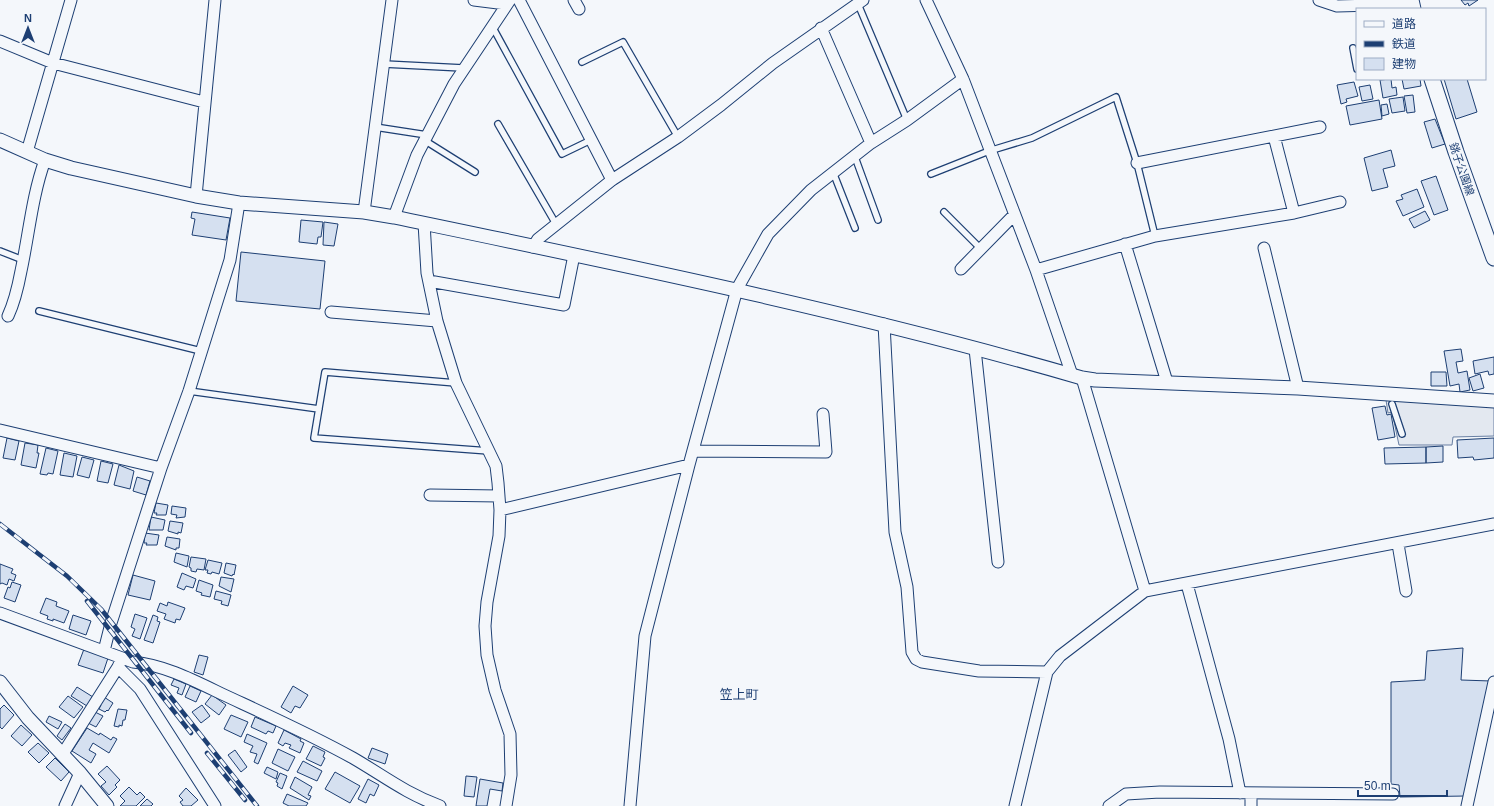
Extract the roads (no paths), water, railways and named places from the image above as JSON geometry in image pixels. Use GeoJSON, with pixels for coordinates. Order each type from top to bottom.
{"type":"FeatureCollection","features":[{"type":"Feature","properties":{"kind":"main road","name":"銚子公園線"},"geometry":{"type":"LineString","coordinates":[[1432,80],[1456,152],[1491,239],[1494,258]]}},
{"type":"Feature","properties":{"kind":"street"},"geometry":{"type":"LineString","coordinates":[[27,152],[71,0]]}},
{"type":"Feature","properties":{"kind":"street"},"geometry":{"type":"LineString","coordinates":[[196,196],[215,0]]}},
{"type":"Feature","properties":{"kind":"street"},"geometry":{"type":"LineString","coordinates":[[364,212],[392,0]]}},
{"type":"Feature","properties":{"kind":"street"},"geometry":{"type":"LineString","coordinates":[[474,0],[508,2]]}},
{"type":"Feature","properties":{"kind":"street"},"geometry":{"type":"LineString","coordinates":[[519,0],[612,180]]}},
{"type":"Feature","properties":{"kind":"street"},"geometry":{"type":"LineString","coordinates":[[926,0],[963,79],[989,151],[1077,376],[1145,591]]}},
{"type":"Feature","properties":{"kind":"street"},"geometry":{"type":"LineString","coordinates":[[1319,0],[1337,6],[1412,4]]}},
{"type":"Feature","properties":{"kind":"street"},"geometry":{"type":"LineString","coordinates":[[394,217],[417,155],[463,68],[508,2]]}},
{"type":"Feature","properties":{"kind":"street"},"geometry":{"type":"LineString","coordinates":[[533,247],[538,239],[612,180],[678,137],[821,28],[845,5],[861,2]]}},
{"type":"Feature","properties":{"kind":"street"},"geometry":{"type":"LineString","coordinates":[[821,28],[871,143]]}},
{"type":"Feature","properties":{"kind":"street"},"geometry":{"type":"LineString","coordinates":[[0,41],[53,63],[204,102]]}},
{"type":"Feature","properties":{"kind":"street"},"geometry":{"type":"LineString","coordinates":[[630,806],[645,636],[688,465],[737,289],[768,234],[811,190],[871,143],[907,120],[963,79]]}},
{"type":"Feature","properties":{"kind":"street"},"geometry":{"type":"LineString","coordinates":[[1137,164],[1320,127]]}},
{"type":"Feature","properties":{"kind":"street"},"geometry":{"type":"LineString","coordinates":[[1274,136],[1294,213]]}},
{"type":"Feature","properties":{"kind":"street"},"geometry":{"type":"LineString","coordinates":[[0,140],[45,160],[72,168],[196,196],[239,203],[364,212],[424,223],[737,289],[884,324],[1095,380],[1298,388],[1494,401]]}},
{"type":"Feature","properties":{"kind":"street"},"geometry":{"type":"LineString","coordinates":[[8,316],[16,294],[23,260],[27,249],[38,181],[45,160]]}},
{"type":"Feature","properties":{"kind":"street"},"geometry":{"type":"LineString","coordinates":[[1036,270],[1155,236],[1294,213],[1340,202]]}},
{"type":"Feature","properties":{"kind":"street"},"geometry":{"type":"LineString","coordinates":[[104,651],[111,623],[161,468],[189,391],[230,260],[239,203]]}},
{"type":"Feature","properties":{"kind":"street"},"geometry":{"type":"LineString","coordinates":[[961,269],[1014,215]]}},
{"type":"Feature","properties":{"kind":"street"},"geometry":{"type":"LineString","coordinates":[[424,223],[427,272],[437,321],[456,383],[496,466],[500,510],[499,536],[487,602],[485,626],[487,655],[495,690],[510,734],[511,762],[506,806]]}},
{"type":"Feature","properties":{"kind":"street"},"geometry":{"type":"LineString","coordinates":[[1125,244],[1167,382]]}},
{"type":"Feature","properties":{"kind":"street"},"geometry":{"type":"LineString","coordinates":[[1264,248],[1298,388]]}},
{"type":"Feature","properties":{"kind":"street"},"geometry":{"type":"LineString","coordinates":[[429,281],[564,305],[574,255]]}},
{"type":"Feature","properties":{"kind":"street"},"geometry":{"type":"LineString","coordinates":[[331,312],[437,321]]}},
{"type":"Feature","properties":{"kind":"street"},"geometry":{"type":"LineString","coordinates":[[884,324],[895,532],[907,587],[912,652],[916,659],[922,662],[979,671],[1047,672]]}},
{"type":"Feature","properties":{"kind":"street"},"geometry":{"type":"LineString","coordinates":[[975,349],[998,562]]}},
{"type":"Feature","properties":{"kind":"street"},"geometry":{"type":"LineString","coordinates":[[693,451],[826,452],[823,414]]}},
{"type":"Feature","properties":{"kind":"street"},"geometry":{"type":"LineString","coordinates":[[0,430],[161,468]]}},
{"type":"Feature","properties":{"kind":"street"},"geometry":{"type":"LineString","coordinates":[[500,510],[688,465]]}},
{"type":"Feature","properties":{"kind":"street"},"geometry":{"type":"LineString","coordinates":[[430,495],[499,496]]}},
{"type":"Feature","properties":{"kind":"street"},"geometry":{"type":"LineString","coordinates":[[1014,806],[1047,672],[1060,656],[1145,591],[1398,544],[1494,524]]}},
{"type":"Feature","properties":{"kind":"street"},"geometry":{"type":"LineString","coordinates":[[1398,544],[1406,591]]}},
{"type":"Feature","properties":{"kind":"street"},"geometry":{"type":"LineString","coordinates":[[1187,584],[1229,739],[1245,793],[1251,806]]}},
{"type":"Feature","properties":{"kind":"street"},"geometry":{"type":"LineString","coordinates":[[0,613],[104,651],[120,662],[140,689],[215,806]]}},
{"type":"Feature","properties":{"kind":"street"},"geometry":{"type":"LineString","coordinates":[[62,755],[120,662]]}},
{"type":"Feature","properties":{"kind":"street"},"geometry":{"type":"LineString","coordinates":[[120,662],[151,664],[202,684],[346,754],[417,798],[440,806]]}},
{"type":"Feature","properties":{"kind":"street"},"geometry":{"type":"LineString","coordinates":[[0,682],[106,806]]}},
{"type":"Feature","properties":{"kind":"street"},"geometry":{"type":"LineString","coordinates":[[1467,806],[1494,682]]}},
{"type":"Feature","properties":{"kind":"street"},"geometry":{"type":"LineString","coordinates":[[65,806],[80,774]]}},
{"type":"Feature","properties":{"kind":"street"},"geometry":{"type":"LineString","coordinates":[[1109,806],[1126,794],[1160,792],[1393,794]]}},
{"type":"Feature","properties":{"kind":"lane"},"geometry":{"type":"LineString","coordinates":[[861,2],[907,120]]}},
{"type":"Feature","properties":{"kind":"lane"},"geometry":{"type":"LineString","coordinates":[[491,26],[562,154],[591,140]]}},
{"type":"Feature","properties":{"kind":"lane"},"geometry":{"type":"LineString","coordinates":[[582,62],[623,42],[678,137]]}},
{"type":"Feature","properties":{"kind":"lane"},"geometry":{"type":"LineString","coordinates":[[1353,48],[1356,64]]}},
{"type":"Feature","properties":{"kind":"lane"},"geometry":{"type":"LineString","coordinates":[[384,64],[463,68]]}},
{"type":"Feature","properties":{"kind":"lane"},"geometry":{"type":"LineString","coordinates":[[931,174],[989,151],[1032,138],[1116,97],[1137,164],[1155,236]]}},
{"type":"Feature","properties":{"kind":"lane"},"geometry":{"type":"LineString","coordinates":[[498,124],[556,224]]}},
{"type":"Feature","properties":{"kind":"lane"},"geometry":{"type":"LineString","coordinates":[[375,127],[426,138],[475,172]]}},
{"type":"Feature","properties":{"kind":"lane"},"geometry":{"type":"LineString","coordinates":[[855,157],[878,220]]}},
{"type":"Feature","properties":{"kind":"lane"},"geometry":{"type":"LineString","coordinates":[[833,172],[855,228]]}},
{"type":"Feature","properties":{"kind":"lane"},"geometry":{"type":"LineString","coordinates":[[944,212],[981,249]]}},
{"type":"Feature","properties":{"kind":"lane"},"geometry":{"type":"LineString","coordinates":[[0,251],[23,260]]}},
{"type":"Feature","properties":{"kind":"lane"},"geometry":{"type":"LineString","coordinates":[[39,311],[201,351]]}},
{"type":"Feature","properties":{"kind":"lane"},"geometry":{"type":"LineString","coordinates":[[456,383],[325,372],[314,438],[489,451]]}},
{"type":"Feature","properties":{"kind":"lane"},"geometry":{"type":"LineString","coordinates":[[189,391],[319,409]]}},
{"type":"Feature","properties":{"kind":"lane"},"geometry":{"type":"LineString","coordinates":[[1392,404],[1402,434]]}},
{"type":"Feature","properties":{"kind":"railway"},"geometry":{"type":"LineString","coordinates":[[0,524],[67,576],[101,609],[257,806]]}},
{"type":"Feature","properties":{"kind":"railway"},"geometry":{"type":"LineString","coordinates":[[87,601],[191,733]]}},
{"type":"Feature","properties":{"kind":"railway"},"geometry":{"type":"LineString","coordinates":[[207,753],[245,800]]}},
{"type":"Feature","properties":{"kind":"district","name":"笠上町"},"geometry":{"type":"Point","coordinates":[739,694]}}]}
